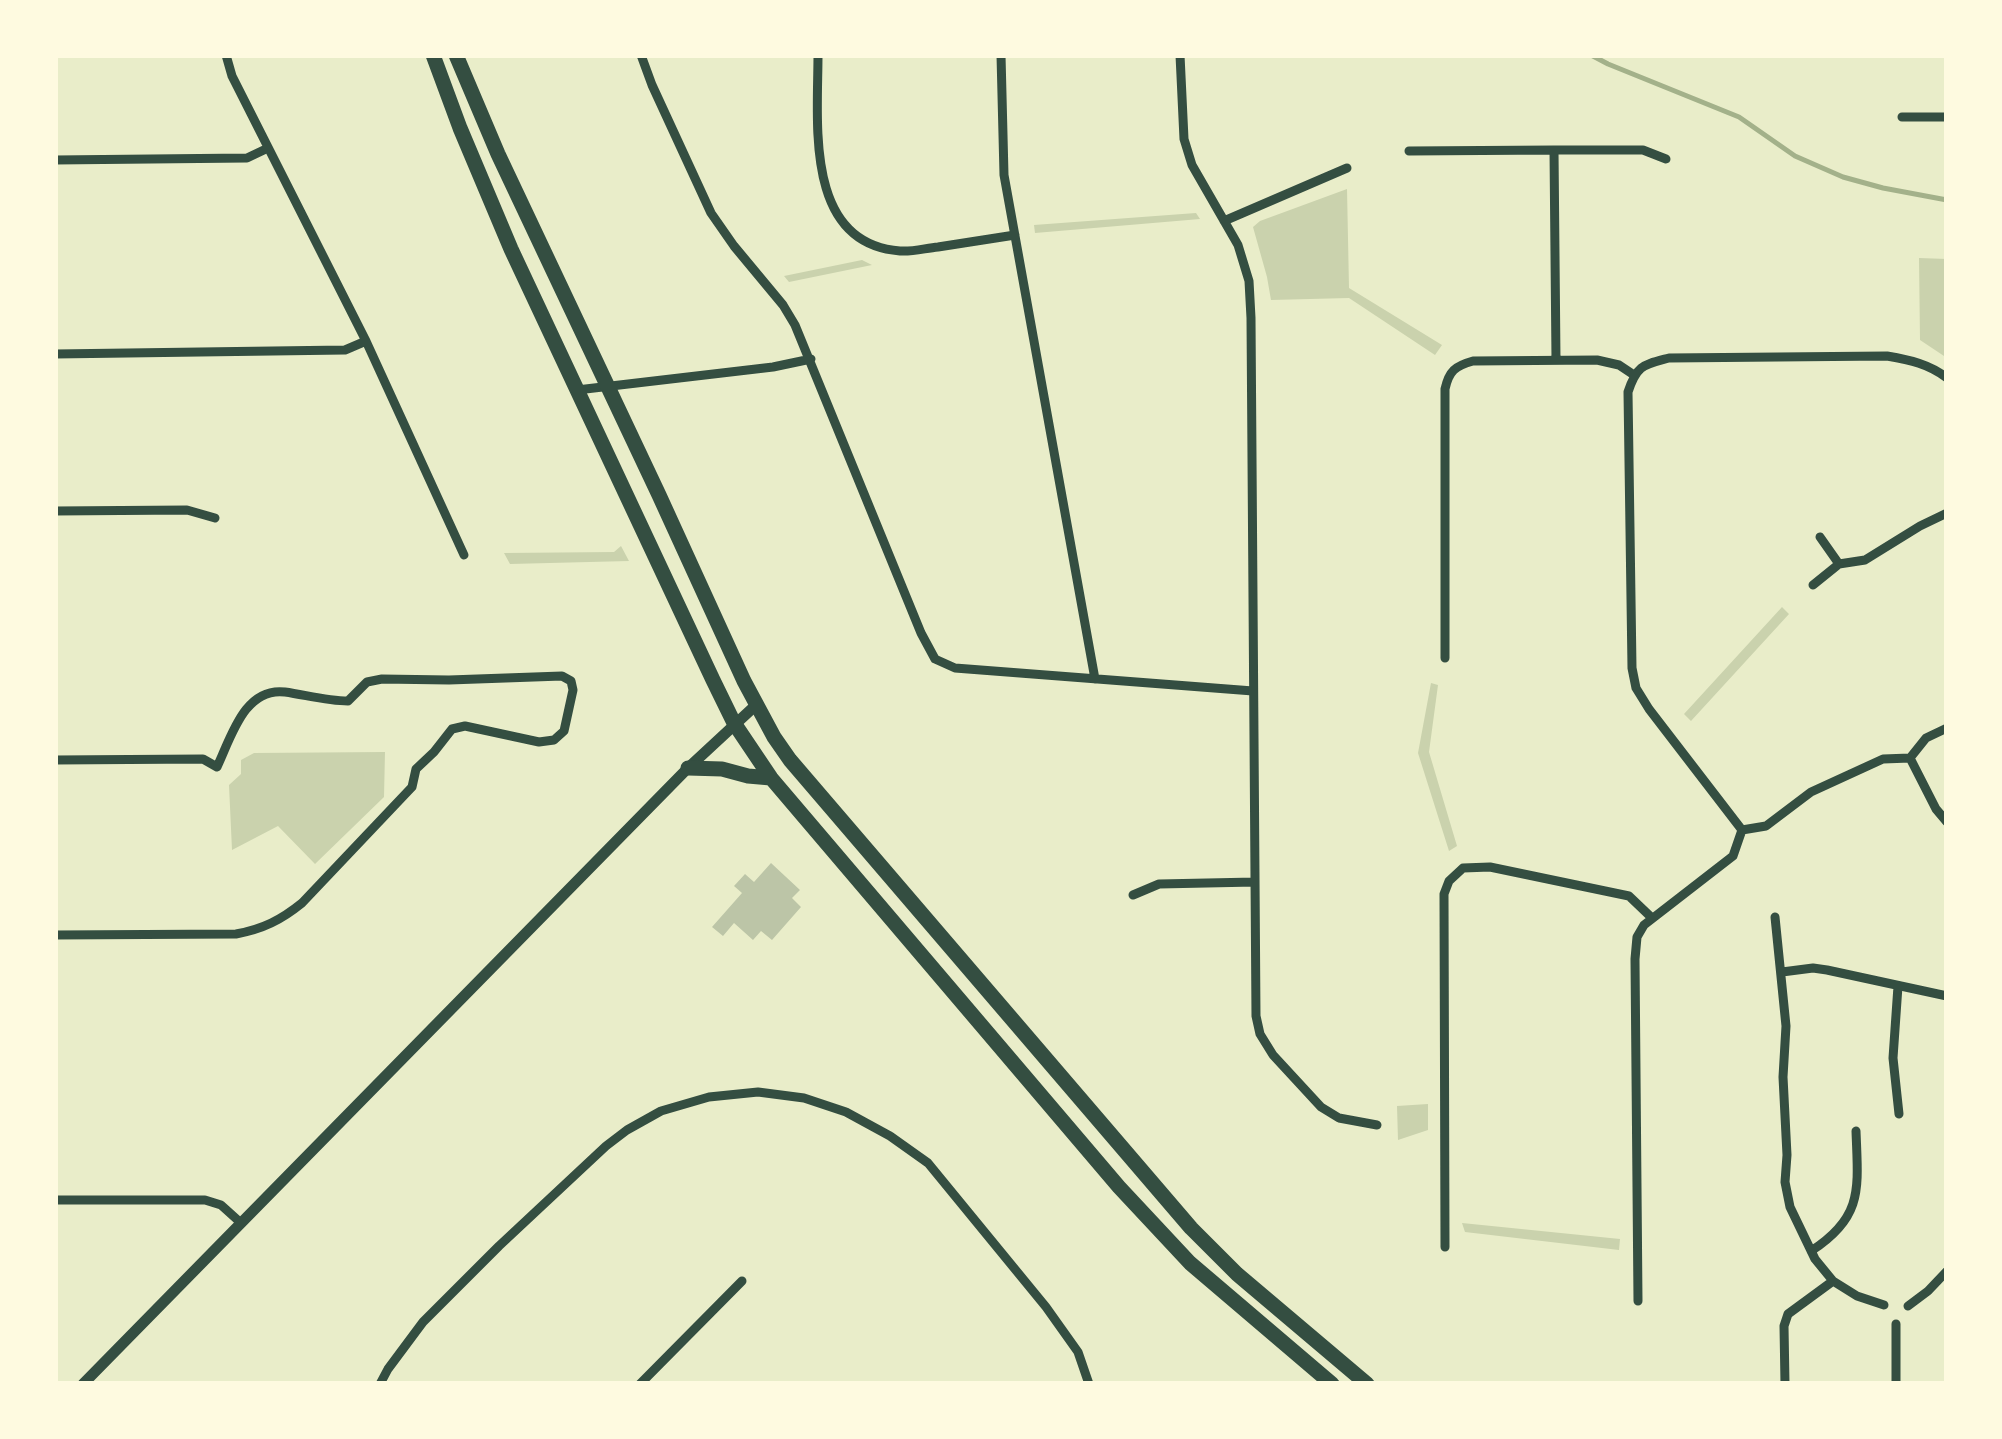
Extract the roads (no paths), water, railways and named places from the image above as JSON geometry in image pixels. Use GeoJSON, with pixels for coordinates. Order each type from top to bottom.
{"type":"FeatureCollection","features":[{"type":"Feature","properties":{"kind":"highway"},"geometry":{"type":"LineString","coordinates":[[433,55],[486,190],[577,390],[734,723],[770,778],[1170,1244],[1332,1384]]}},
{"type":"Feature","properties":{"kind":"highway"},"geometry":{"type":"LineString","coordinates":[[456,55],[498,154],[774,737],[808,783],[1192,1228],[1237,1274],[1367,1384]]}},
{"type":"Feature","properties":{"kind":"highway"},"geometry":{"type":"LineString","coordinates":[[688,768],[733,770],[770,778]]}},
{"type":"Feature","properties":{"kind":"street"},"geometry":{"type":"LineString","coordinates":[[226,55],[232,76],[366,341],[464,555]]}},
{"type":"Feature","properties":{"kind":"street"},"geometry":{"type":"LineString","coordinates":[[641,55],[712,213],[795,325],[935,659],[955,668],[1253,691]]}},
{"type":"Feature","properties":{"kind":"street"},"geometry":{"type":"LineString","coordinates":[[818,55],[818,152],[822,183],[845,224],[862,240],[880,249],[906,252],[1014,236]]}},
{"type":"Feature","properties":{"kind":"street"},"geometry":{"type":"LineString","coordinates":[[1001,55],[1004,175],[1095,680]]}},
{"type":"Feature","properties":{"kind":"street"},"geometry":{"type":"LineString","coordinates":[[1180,55],[1184,139],[1192,165],[1238,246],[1249,281],[1254,996],[1260,1034],[1273,1055],[1321,1108],[1339,1118],[1377,1126]]}},
{"type":"Feature","properties":{"kind":"street"},"geometry":{"type":"LineString","coordinates":[[1902,117],[1947,117]]}},
{"type":"Feature","properties":{"kind":"street"},"geometry":{"type":"LineString","coordinates":[[55,160],[247,158],[268,148]]}},
{"type":"Feature","properties":{"kind":"street"},"geometry":{"type":"LineString","coordinates":[[1554,150],[1556,360]]}},
{"type":"Feature","properties":{"kind":"street"},"geometry":{"type":"LineString","coordinates":[[1409,151],[1643,150],[1666,160]]}},
{"type":"Feature","properties":{"kind":"street"},"geometry":{"type":"LineString","coordinates":[[1224,221],[1347,168]]}},
{"type":"Feature","properties":{"kind":"street"},"geometry":{"type":"LineString","coordinates":[[55,354],[345,350],[366,341]]}},
{"type":"Feature","properties":{"kind":"street"},"geometry":{"type":"LineString","coordinates":[[1742,830],[1636,688],[1632,668],[1628,392],[1634,375],[1643,365],[1669,358],[1887,356],[1916,360],[1947,378]]}},
{"type":"Feature","properties":{"kind":"street"},"geometry":{"type":"LineString","coordinates":[[577,390],[773,367],[810,359]]}},
{"type":"Feature","properties":{"kind":"street"},"geometry":{"type":"LineString","coordinates":[[1445,658],[1444,389],[1448,374],[1458,365],[1473,362],[1597,360],[1619,365],[1634,375]]}},
{"type":"Feature","properties":{"kind":"street"},"geometry":{"type":"LineString","coordinates":[[55,511],[187,510],[215,518]]}},
{"type":"Feature","properties":{"kind":"street"},"geometry":{"type":"LineString","coordinates":[[1813,584],[1839,564],[1865,560],[1947,513]]}},
{"type":"Feature","properties":{"kind":"street"},"geometry":{"type":"LineString","coordinates":[[1820,537],[1839,564]]}},
{"type":"Feature","properties":{"kind":"street"},"geometry":{"type":"LineString","coordinates":[[55,760],[203,759],[218,768],[242,714],[259,696],[279,691],[336,701],[348,700],[368,682],[382,679],[562,676],[571,681],[573,690],[564,731],[554,740],[539,742],[465,726],[452,729],[416,769],[412,786],[302,903],[259,930],[236,934],[55,935]]}},
{"type":"Feature","properties":{"kind":"street"},"geometry":{"type":"LineString","coordinates":[[83,1384],[688,768],[756,704]]}},
{"type":"Feature","properties":{"kind":"street"},"geometry":{"type":"LineString","coordinates":[[1742,830],[1766,826],[1810,792],[1883,759],[1910,758],[1926,738],[1947,728]]}},
{"type":"Feature","properties":{"kind":"street"},"geometry":{"type":"LineString","coordinates":[[1910,758],[1936,809],[1947,822]]}},
{"type":"Feature","properties":{"kind":"street"},"geometry":{"type":"LineString","coordinates":[[1638,1301],[1634,958],[1637,937],[1652,918],[1733,856],[1742,830]]}},
{"type":"Feature","properties":{"kind":"street"},"geometry":{"type":"LineString","coordinates":[[1446,1247],[1444,894],[1449,881],[1463,868],[1490,867],[1629,896],[1652,918]]}},
{"type":"Feature","properties":{"kind":"street"},"geometry":{"type":"LineString","coordinates":[[1134,895],[1159,884],[1254,882]]}},
{"type":"Feature","properties":{"kind":"street"},"geometry":{"type":"LineString","coordinates":[[1775,917],[1786,1026],[1785,1182],[1790,1207],[1810,1250],[1834,1281],[1857,1296],[1884,1304]]}},
{"type":"Feature","properties":{"kind":"street"},"geometry":{"type":"LineString","coordinates":[[1782,972],[1827,970],[1947,996]]}},
{"type":"Feature","properties":{"kind":"street"},"geometry":{"type":"LineString","coordinates":[[1898,986],[1893,1058],[1900,1114]]}},
{"type":"Feature","properties":{"kind":"street"},"geometry":{"type":"LineString","coordinates":[[380,1384],[423,1322],[606,1146],[661,1111],[709,1097],[758,1092],[804,1098],[846,1112],[928,1163],[1046,1307],[1078,1352],[1089,1384]]}},
{"type":"Feature","properties":{"kind":"street"},"geometry":{"type":"LineString","coordinates":[[1810,1250],[1833,1236],[1851,1211],[1858,1183],[1856,1131]]}},
{"type":"Feature","properties":{"kind":"street"},"geometry":{"type":"LineString","coordinates":[[55,1200],[205,1200],[221,1205],[240,1223]]}},
{"type":"Feature","properties":{"kind":"street"},"geometry":{"type":"LineString","coordinates":[[1908,1306],[1947,1271]]}},
{"type":"Feature","properties":{"kind":"street"},"geometry":{"type":"LineString","coordinates":[[640,1384],[742,1280]]}},
{"type":"Feature","properties":{"kind":"street"},"geometry":{"type":"LineString","coordinates":[[1785,1384],[1784,1326],[1788,1314],[1834,1281]]}},
{"type":"Feature","properties":{"kind":"street"},"geometry":{"type":"LineString","coordinates":[[1896,1324],[1896,1384]]}},
{"type":"Feature","properties":{"kind":"waterway"},"geometry":{"type":"LineString","coordinates":[[1591,55],[1739,117],[1795,156],[1843,177],[1947,200]]}}]}
